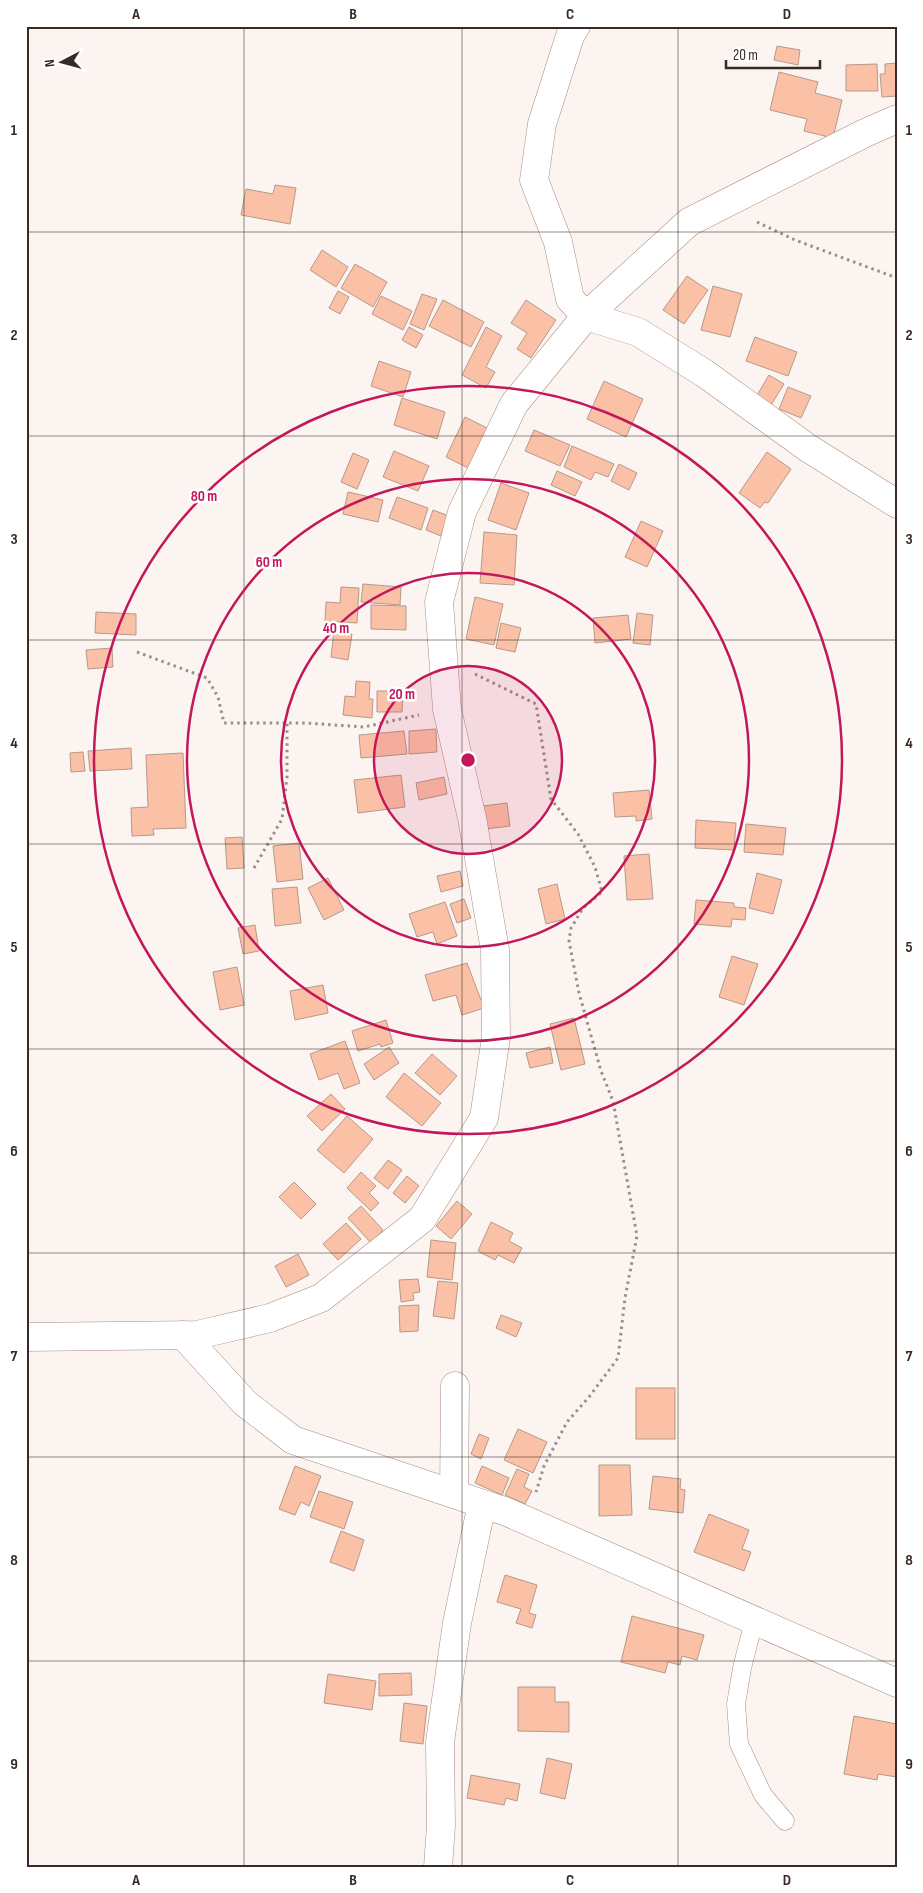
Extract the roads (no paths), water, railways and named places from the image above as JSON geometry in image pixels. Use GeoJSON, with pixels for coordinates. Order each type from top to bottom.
{"type":"FeatureCollection","features":[{"type":"Feature","properties":{"kind":"street"},"geometry":{"type":"LineString","coordinates":[[576,26],[570,36],[542,124],[534,180],[558,242],[570,299],[586,316],[638,332],[704,373],[808,448],[897,504]]}},
{"type":"Feature","properties":{"kind":"street"},"geometry":{"type":"LineString","coordinates":[[26,1337],[197,1335],[270,1318],[321,1298],[422,1219],[484,1118],[496,1037],[495,950],[472,818],[447,709],[439,602],[462,512],[514,404],[586,316],[689,222],[897,119]]}},
{"type":"Feature","properties":{"kind":"street"},"geometry":{"type":"LineString","coordinates":[[183,1335],[245,1403],[293,1440],[454,1494],[527,1521],[897,1684]]}},
{"type":"Feature","properties":{"kind":"street"},"geometry":{"type":"LineString","coordinates":[[454,1494],[455,1386]]}},
{"type":"Feature","properties":{"kind":"street"},"geometry":{"type":"LineString","coordinates":[[438,1867],[441,1826],[440,1742],[456,1623],[482,1504]]}},
{"type":"Feature","properties":{"kind":"lane"},"geometry":{"type":"LineString","coordinates":[[754,1621],[742,1668],[736,1704],[739,1744],[763,1794],[786,1821]]}}]}
